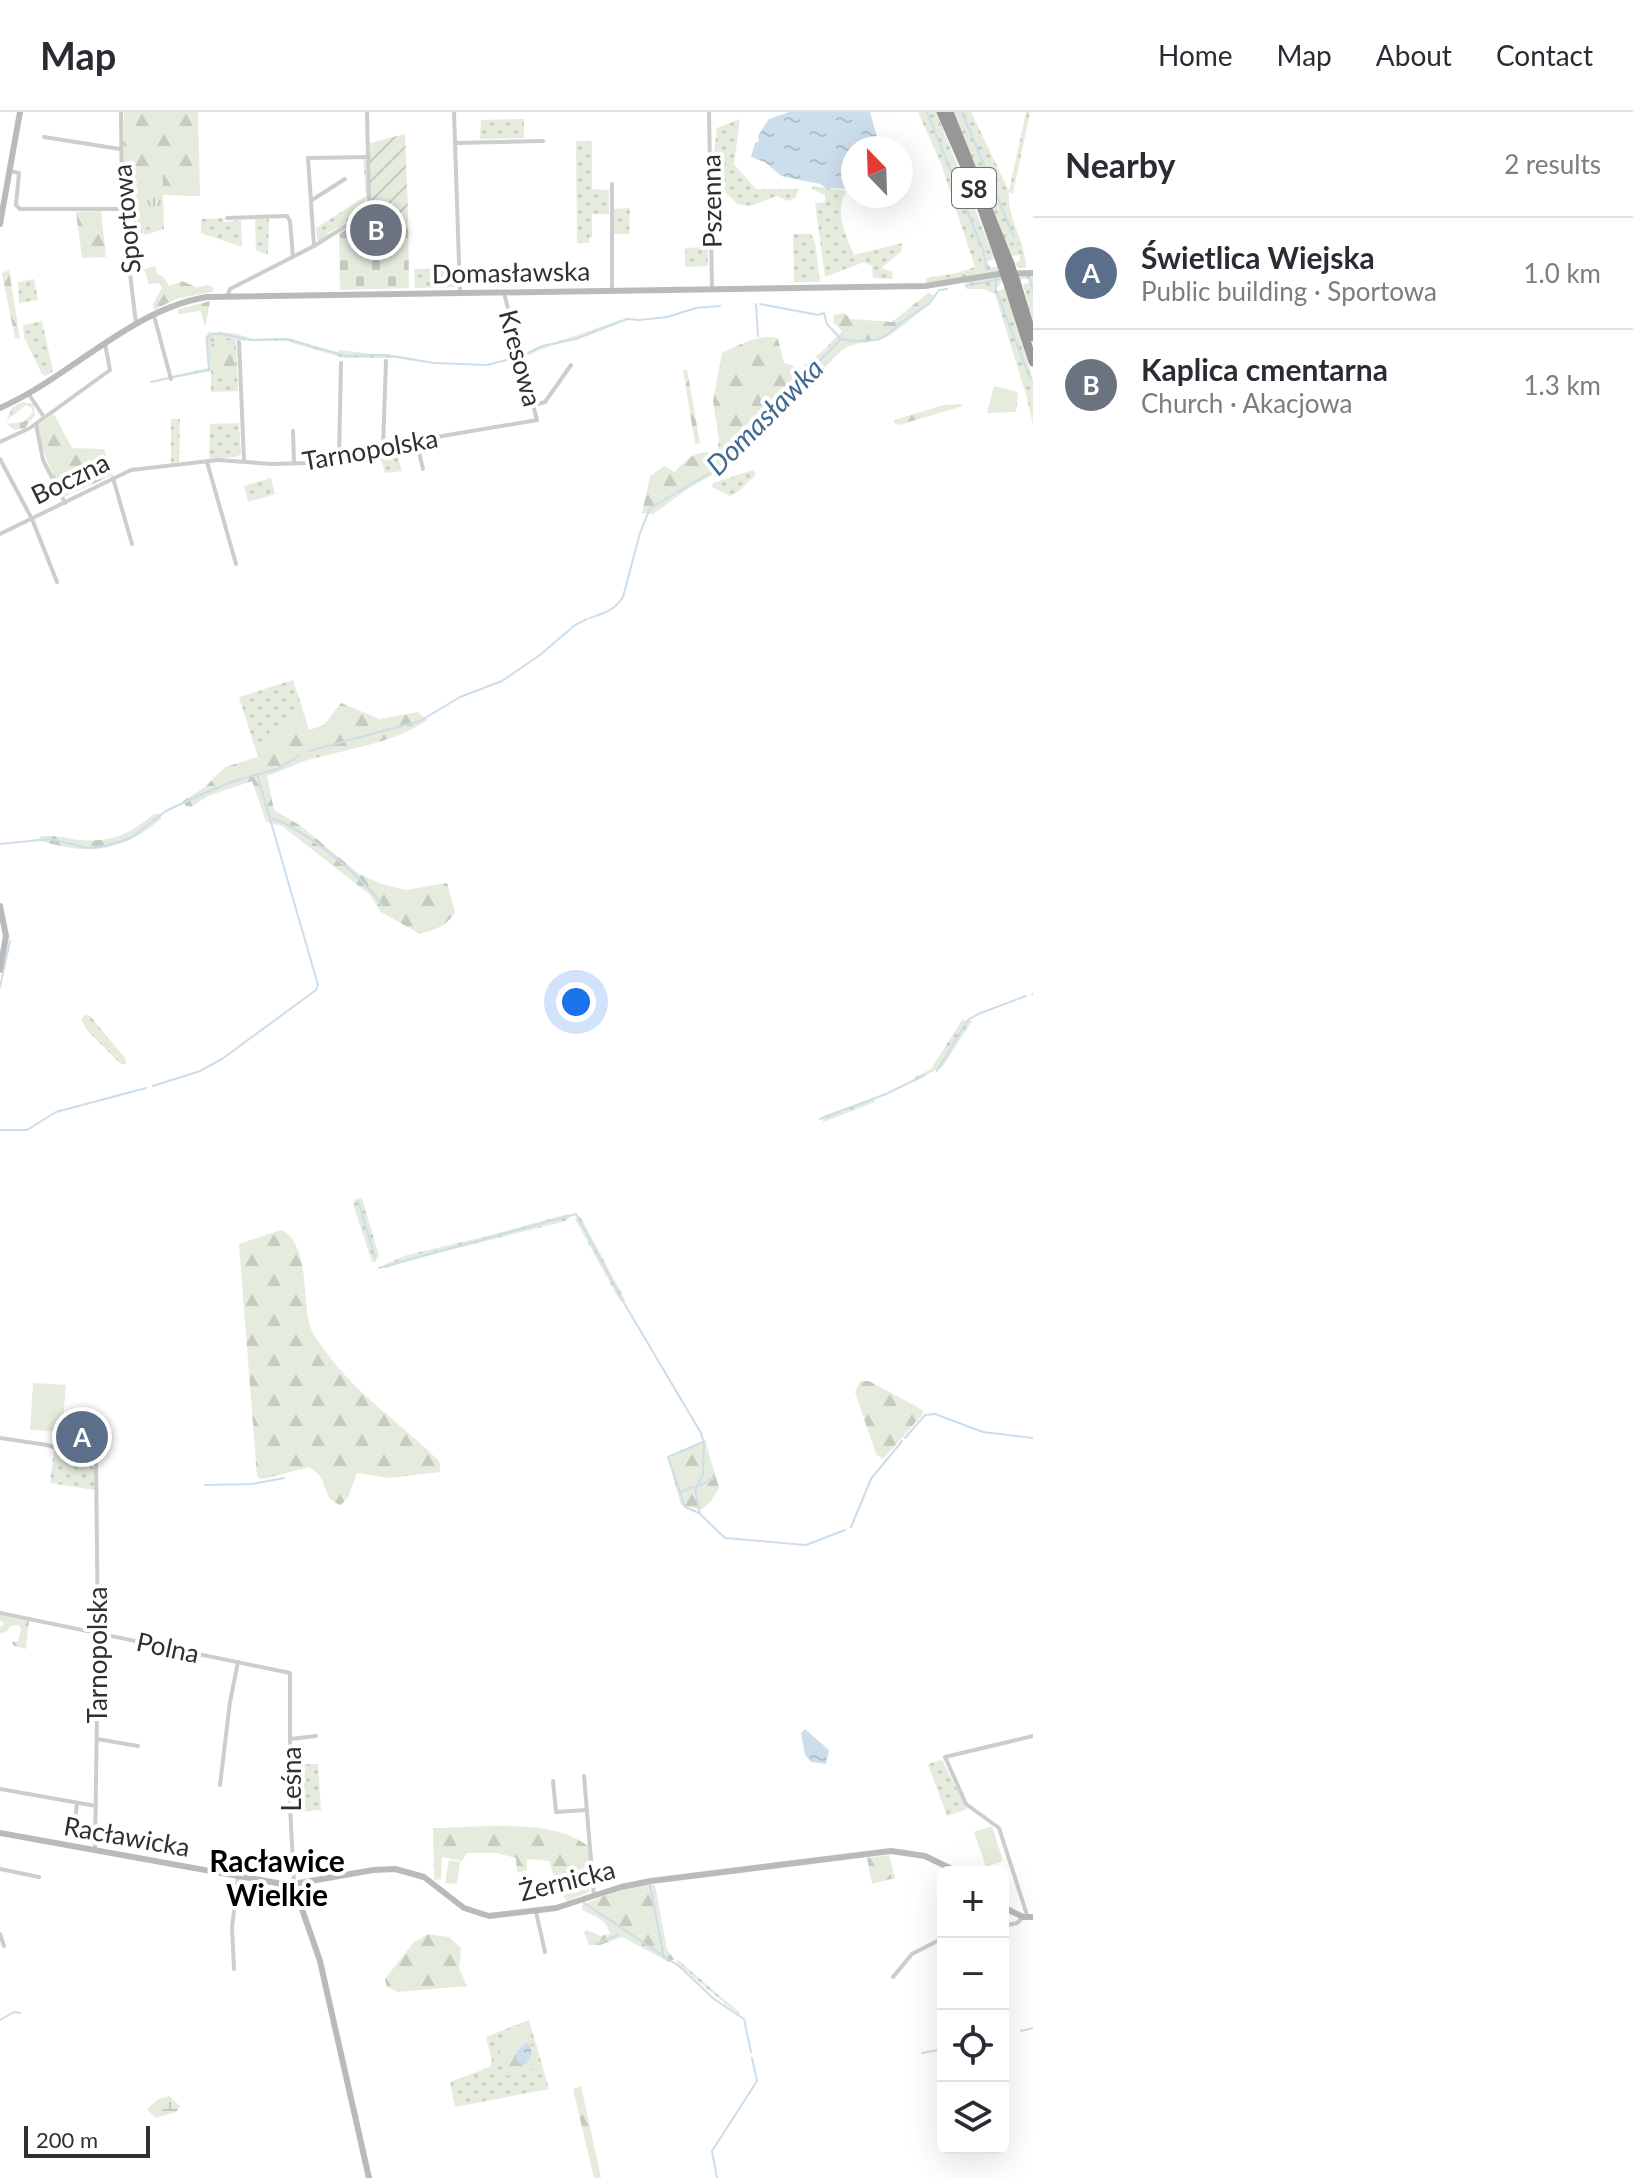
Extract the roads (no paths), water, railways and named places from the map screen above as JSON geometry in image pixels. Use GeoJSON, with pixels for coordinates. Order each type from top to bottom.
{"type":"FeatureCollection","features":[{"type":"Feature","properties":{"kind":"highway","name":"S8"},"geometry":{"type":"LineString","coordinates":[[941,112],[1006,265]]}},
{"type":"Feature","properties":{"kind":"highway","name":"S8"},"geometry":{"type":"LineString","coordinates":[[949,112],[1033,337]]}},
{"type":"Feature","properties":{"kind":"highway","name":"S8"},"geometry":{"type":"LineString","coordinates":[[1013,286],[1033,362]]}},
{"type":"Feature","properties":{"kind":"street"},"geometry":{"type":"LineString","coordinates":[[0,224],[20,112]]}},
{"type":"Feature","properties":{"kind":"street","name":"Sportowa"},"geometry":{"type":"LineString","coordinates":[[121,112],[122,209],[137,325]]}},
{"type":"Feature","properties":{"kind":"street"},"geometry":{"type":"LineString","coordinates":[[227,297],[231,288],[314,246],[367,211],[367,112]]}},
{"type":"Feature","properties":{"kind":"street"},"geometry":{"type":"LineString","coordinates":[[454,112],[460,293]]}},
{"type":"Feature","properties":{"kind":"street","name":"Pszenna"},"geometry":{"type":"LineString","coordinates":[[709,112],[712,289]]}},
{"type":"Feature","properties":{"kind":"street"},"geometry":{"type":"LineString","coordinates":[[44,137],[120,149]]}},
{"type":"Feature","properties":{"kind":"street"},"geometry":{"type":"LineString","coordinates":[[455,143],[543,141]]}},
{"type":"Feature","properties":{"kind":"street"},"geometry":{"type":"LineString","coordinates":[[314,246],[308,158],[369,157]]}},
{"type":"Feature","properties":{"kind":"street"},"geometry":{"type":"LineString","coordinates":[[9,171],[19,173],[16,205],[20,209],[122,209]]}},
{"type":"Feature","properties":{"kind":"street"},"geometry":{"type":"LineString","coordinates":[[312,200],[345,179]]}},
{"type":"Feature","properties":{"kind":"street"},"geometry":{"type":"LineString","coordinates":[[612,184],[612,291]]}},
{"type":"Feature","properties":{"kind":"street"},"geometry":{"type":"LineString","coordinates":[[227,218],[287,216],[290,219],[293,257]]}},
{"type":"Feature","properties":{"kind":"street","name":"Domasławska"},"geometry":{"type":"LineString","coordinates":[[0,408],[137,325],[189,301],[227,297],[925,286],[999,274],[1033,273]]}},
{"type":"Feature","properties":{"kind":"street","name":"Kresowa"},"geometry":{"type":"LineString","coordinates":[[504,293],[537,420],[533,421]]}},
{"type":"Feature","properties":{"kind":"street"},"geometry":{"type":"LineString","coordinates":[[154,316],[171,379]]}},
{"type":"Feature","properties":{"kind":"street"},"geometry":{"type":"LineString","coordinates":[[239,342],[244,461]]}},
{"type":"Feature","properties":{"kind":"street"},"geometry":{"type":"LineString","coordinates":[[0,442],[36,424],[110,370],[105,344]]}},
{"type":"Feature","properties":{"kind":"street"},"geometry":{"type":"LineString","coordinates":[[383,447],[386,361]]}},
{"type":"Feature","properties":{"kind":"street"},"geometry":{"type":"LineString","coordinates":[[339,457],[341,363]]}},
{"type":"Feature","properties":{"kind":"street"},"geometry":{"type":"LineString","coordinates":[[533,405],[545,402],[571,365]]}},
{"type":"Feature","properties":{"kind":"street"},"geometry":{"type":"LineString","coordinates":[[28,393],[44,417]]}},
{"type":"Feature","properties":{"kind":"street","name":"Tarnopolska"},"geometry":{"type":"LineString","coordinates":[[207,462],[294,463],[533,421]]}},
{"type":"Feature","properties":{"kind":"street"},"geometry":{"type":"LineString","coordinates":[[36,424],[43,460],[65,503]]}},
{"type":"Feature","properties":{"kind":"street"},"geometry":{"type":"LineString","coordinates":[[293,431],[294,463]]}},
{"type":"Feature","properties":{"kind":"street"},"geometry":{"type":"LineString","coordinates":[[416,440],[423,469]]}},
{"type":"Feature","properties":{"kind":"street"},"geometry":{"type":"LineString","coordinates":[[0,459],[32,519],[57,582]]}},
{"type":"Feature","properties":{"kind":"street"},"geometry":{"type":"LineString","coordinates":[[207,462],[236,564]]}},
{"type":"Feature","properties":{"kind":"street","name":"Boczna"},"geometry":{"type":"LineString","coordinates":[[0,534],[131,470],[207,462]]}},
{"type":"Feature","properties":{"kind":"street"},"geometry":{"type":"LineString","coordinates":[[113,478],[132,544]]}},
{"type":"Feature","properties":{"kind":"street"},"geometry":{"type":"LineString","coordinates":[[0,906],[6,928],[0,970]]}},
{"type":"Feature","properties":{"kind":"street","name":"Tarnopolska"},"geometry":{"type":"LineString","coordinates":[[0,1438],[47,1445],[96,1460],[98,1633],[95,1851]]}},
{"type":"Feature","properties":{"kind":"street","name":"Polna"},"geometry":{"type":"LineString","coordinates":[[0,1613],[290,1673]]}},
{"type":"Feature","properties":{"kind":"street"},"geometry":{"type":"LineString","coordinates":[[220,1785],[238,1662]]}},
{"type":"Feature","properties":{"kind":"street","name":"Leśna"},"geometry":{"type":"LineString","coordinates":[[290,1673],[294,1886]]}},
{"type":"Feature","properties":{"kind":"street"},"geometry":{"type":"LineString","coordinates":[[291,1739],[316,1736]]}},
{"type":"Feature","properties":{"kind":"street"},"geometry":{"type":"LineString","coordinates":[[1028,1917],[999,1828],[966,1804],[945,1757],[1033,1736]]}},
{"type":"Feature","properties":{"kind":"street"},"geometry":{"type":"LineString","coordinates":[[97,1739],[138,1746]]}},
{"type":"Feature","properties":{"kind":"street"},"geometry":{"type":"LineString","coordinates":[[584,1776],[594,1896]]}},
{"type":"Feature","properties":{"kind":"street"},"geometry":{"type":"LineString","coordinates":[[553,1781],[556,1812],[587,1810]]}},
{"type":"Feature","properties":{"kind":"street"},"geometry":{"type":"LineString","coordinates":[[0,1789],[96,1806]]}},
{"type":"Feature","properties":{"kind":"street"},"geometry":{"type":"LineString","coordinates":[[73,1837],[77,1803]]}},
{"type":"Feature","properties":{"kind":"street","name":"Racławicka"},"geometry":{"type":"LineString","coordinates":[[0,1833],[294,1886]]}},
{"type":"Feature","properties":{"kind":"street","name":"Żernicka"},"geometry":{"type":"LineString","coordinates":[[294,1886],[383,1868],[424,1877],[460,1905],[489,1916],[556,1908],[651,1881],[863,1854],[907,1852],[946,1866]]}},
{"type":"Feature","properties":{"kind":"street"},"geometry":{"type":"LineString","coordinates":[[0,1869],[39,1877]]}},
{"type":"Feature","properties":{"kind":"street"},"geometry":{"type":"LineString","coordinates":[[234,1969],[232,1928],[238,1877]]}},
{"type":"Feature","properties":{"kind":"street"},"geometry":{"type":"LineString","coordinates":[[294,1886],[318,1952],[369,2178]]}},
{"type":"Feature","properties":{"kind":"street"},"geometry":{"type":"LineString","coordinates":[[1009,1909],[1028,1917]]}},
{"type":"Feature","properties":{"kind":"street"},"geometry":{"type":"LineString","coordinates":[[536,1912],[545,1952]]}},
{"type":"Feature","properties":{"kind":"street"},"geometry":{"type":"LineString","coordinates":[[1009,1925],[1028,1917]]}},
{"type":"Feature","properties":{"kind":"street"},"geometry":{"type":"LineString","coordinates":[[0,1934],[4,1946]]}},
{"type":"Feature","properties":{"kind":"street"},"geometry":{"type":"LineString","coordinates":[[893,1977],[912,1954],[937,1941]]}},
{"type":"Feature","properties":{"kind":"water"},"geometry":{"type":"Polygon","coordinates":[[[789,112],[870,112],[877,136],[841,136],[841,189],[826,188],[781,176],[765,162],[751,157],[755,143],[759,141],[758,136],[769,119],[789,112]]]}},
{"type":"Feature","properties":{"kind":"water"},"geometry":{"type":"Polygon","coordinates":[[[805,1729],[829,1750],[826,1764],[811,1762],[805,1755],[801,1733],[805,1729]]]}},
{"type":"Feature","properties":{"kind":"water"},"geometry":{"type":"Polygon","coordinates":[[[526,2043],[531,2046],[531,2056],[526,2064],[521,2065],[516,2060],[517,2051],[526,2043]]]}},
{"type":"Feature","properties":{"kind":"waterway"},"geometry":{"type":"LineString","coordinates":[[927,112],[983,250],[987,270]]}},
{"type":"Feature","properties":{"kind":"waterway"},"geometry":{"type":"LineString","coordinates":[[962,112],[1014,237]]}},
{"type":"Feature","properties":{"kind":"waterway","name":"Domasławka"},"geometry":{"type":"LineString","coordinates":[[966,286],[1004,278]]}},
{"type":"Feature","properties":{"kind":"waterway"},"geometry":{"type":"LineString","coordinates":[[1030,278],[1033,292]]}},
{"type":"Feature","properties":{"kind":"waterway"},"geometry":{"type":"LineString","coordinates":[[996,280],[996,290],[1030,378]]}},
{"type":"Feature","properties":{"kind":"waterway","name":"Domasławka"},"geometry":{"type":"LineString","coordinates":[[590,618],[613,608],[623,597],[650,508],[719,468],[736,446],[841,339],[877,340],[886,336],[929,304],[939,290],[947,289]]}},
{"type":"Feature","properties":{"kind":"waterway"},"geometry":{"type":"LineString","coordinates":[[756,304],[758,336]]}},
{"type":"Feature","properties":{"kind":"waterway"},"geometry":{"type":"LineString","coordinates":[[760,304],[818,315],[824,313],[827,324],[841,339]]}},
{"type":"Feature","properties":{"kind":"waterway"},"geometry":{"type":"LineString","coordinates":[[524,355],[542,346],[576,339],[627,319],[667,317],[696,308],[720,306]]}},
{"type":"Feature","properties":{"kind":"waterway"},"geometry":{"type":"LineString","coordinates":[[173,377],[209,370],[207,338],[213,334],[250,340],[287,339],[346,356],[386,355],[434,363],[487,365],[518,357]]}},
{"type":"Feature","properties":{"kind":"waterway"},"geometry":{"type":"LineString","coordinates":[[151,382],[169,378]]}},
{"type":"Feature","properties":{"kind":"waterway","name":"Domasławka"},"geometry":{"type":"LineString","coordinates":[[309,751],[420,721],[460,697],[502,681],[587,619]]}},
{"type":"Feature","properties":{"kind":"waterway","name":"Domasławka"},"geometry":{"type":"LineString","coordinates":[[0,844],[50,839],[88,848],[105,846],[131,838],[166,811],[198,796],[231,782],[277,769],[299,756]]}},
{"type":"Feature","properties":{"kind":"waterway"},"geometry":{"type":"LineString","coordinates":[[153,1086],[200,1071],[222,1059],[316,990],[318,985],[257,774]]}},
{"type":"Feature","properties":{"kind":"waterway"},"geometry":{"type":"LineString","coordinates":[[272,818],[301,833],[332,855],[382,905]]}},
{"type":"Feature","properties":{"kind":"waterway"},"geometry":{"type":"LineString","coordinates":[[0,987],[10,941]]}},
{"type":"Feature","properties":{"kind":"waterway"},"geometry":{"type":"LineString","coordinates":[[937,1071],[968,1020],[1026,996]]}},
{"type":"Feature","properties":{"kind":"waterway"},"geometry":{"type":"LineString","coordinates":[[820,1119],[886,1094],[925,1075]]}},
{"type":"Feature","properties":{"kind":"waterway"},"geometry":{"type":"LineString","coordinates":[[0,1130],[27,1130],[56,1112],[146,1088]]}},
{"type":"Feature","properties":{"kind":"waterway"},"geometry":{"type":"LineString","coordinates":[[358,1201],[375,1257]]}},
{"type":"Feature","properties":{"kind":"waterway"},"geometry":{"type":"LineString","coordinates":[[379,1268],[576,1214],[624,1303],[701,1433],[704,1444],[703,1475],[695,1489],[700,1514],[725,1538],[806,1545],[845,1530]]}},
{"type":"Feature","properties":{"kind":"waterway"},"geometry":{"type":"LineString","coordinates":[[905,1438],[925,1415],[935,1414],[983,1432],[1033,1438]]}},
{"type":"Feature","properties":{"kind":"waterway"},"geometry":{"type":"LineString","coordinates":[[851,1527],[871,1479],[902,1441]]}},
{"type":"Feature","properties":{"kind":"waterway"},"geometry":{"type":"LineString","coordinates":[[699,1513],[685,1507],[668,1457],[703,1442]]}},
{"type":"Feature","properties":{"kind":"waterway"},"geometry":{"type":"LineString","coordinates":[[205,1485],[252,1484],[284,1478]]}},
{"type":"Feature","properties":{"kind":"waterway"},"geometry":{"type":"LineString","coordinates":[[699,1486],[714,1478]]}},
{"type":"Feature","properties":{"kind":"waterway"},"geometry":{"type":"LineString","coordinates":[[681,1492],[693,1487]]}},
{"type":"Feature","properties":{"kind":"waterway"},"geometry":{"type":"LineString","coordinates":[[650,1885],[664,1958]]}},
{"type":"Feature","properties":{"kind":"waterway"},"geometry":{"type":"LineString","coordinates":[[584,1903],[680,1967],[714,1999],[744,2019],[751,2052]]}},
{"type":"Feature","properties":{"kind":"waterway"},"geometry":{"type":"LineString","coordinates":[[595,1944],[618,1935]]}},
{"type":"Feature","properties":{"kind":"waterway"},"geometry":{"type":"LineString","coordinates":[[0,2020],[14,2012],[20,2013]]}},
{"type":"Feature","properties":{"kind":"waterway"},"geometry":{"type":"LineString","coordinates":[[1021,2031],[1033,2028]]}},
{"type":"Feature","properties":{"kind":"waterway"},"geometry":{"type":"LineString","coordinates":[[922,2053],[937,2050]]}},
{"type":"Feature","properties":{"kind":"waterway"},"geometry":{"type":"LineString","coordinates":[[717,2178],[712,2151],[757,2081],[752,2058]]}},
{"type":"Feature","properties":{"kind":"place","name":"Kaplica cmentarna"},"geometry":{"type":"Point","coordinates":[376,230]}},
{"type":"Feature","properties":{"kind":"place","name":"Świetlica Wiejska"},"geometry":{"type":"Point","coordinates":[82,1437]}},
{"type":"Feature","properties":{"kind":"district","name":"Racławice Wielkie"},"geometry":{"type":"Point","coordinates":[277,1877]}}]}
